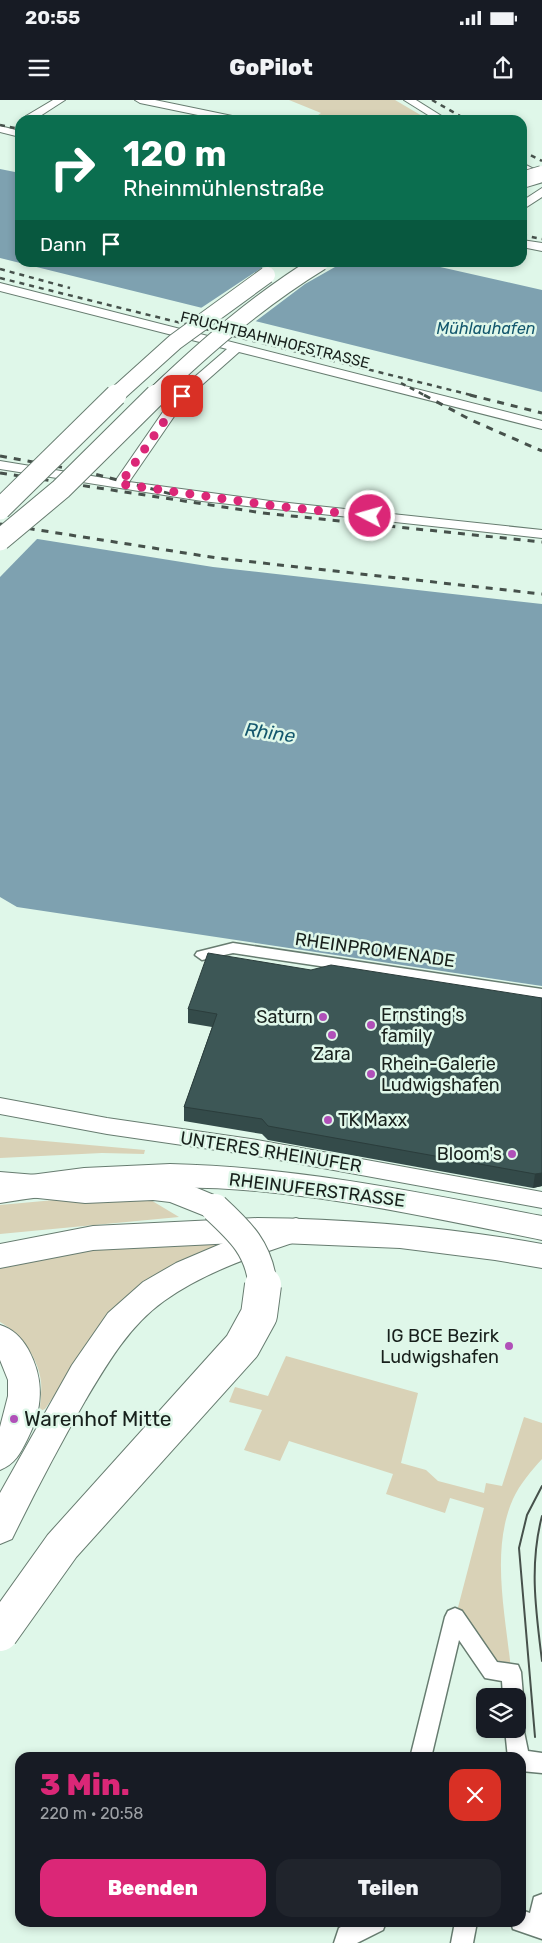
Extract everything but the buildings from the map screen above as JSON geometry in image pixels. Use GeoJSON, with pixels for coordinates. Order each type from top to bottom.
{"type":"FeatureCollection","features":[{"type":"Feature","properties":{"kind":"main road"},"geometry":{"type":"LineString","coordinates":[[527,179],[542,175]]}},
{"type":"Feature","properties":{"kind":"main road"},"geometry":{"type":"LineString","coordinates":[[0,509],[144,370],[200,322],[280,267]]}},
{"type":"Feature","properties":{"kind":"main road"},"geometry":{"type":"LineString","coordinates":[[0,540],[61,490],[194,356],[258,303],[312,267]]}},
{"type":"Feature","properties":{"kind":"main road","name":"RHEINUFERSTRASSE"},"geometry":{"type":"LineString","coordinates":[[9,1187],[96,1178],[235,1178],[339,1190],[528,1225]]}},
{"type":"Feature","properties":{"kind":"main road"},"geometry":{"type":"LineString","coordinates":[[0,1633],[62,1546],[112,1488],[217,1376],[242,1346],[259,1315],[263,1285],[257,1256],[240,1232],[215,1208],[193,1197],[160,1189],[85,1191],[9,1187]]}},
{"type":"Feature","properties":{"kind":"main road"},"geometry":{"type":"LineString","coordinates":[[0,1528],[46,1438],[96,1353],[130,1312],[159,1288],[211,1260],[296,1230]]}},
{"type":"Feature","properties":{"kind":"main road","name":"RHEINUFERSTRASSE"},"geometry":{"type":"LineString","coordinates":[[0,1256],[94,1238],[194,1231],[296,1230],[450,1240],[542,1256]]}},
{"type":"Feature","properties":{"kind":"main road"},"geometry":{"type":"LineString","coordinates":[[0,1455],[13,1440],[23,1416],[26,1397],[22,1372],[7,1345]]}},
{"type":"Feature","properties":{"kind":"street"},"geometry":{"type":"LineString","coordinates":[[35,115],[60,100]]}},
{"type":"Feature","properties":{"kind":"street"},"geometry":{"type":"LineString","coordinates":[[140,100],[213,115]]}},
{"type":"Feature","properties":{"kind":"street"},"geometry":{"type":"LineString","coordinates":[[409,100],[434,115]]}},
{"type":"Feature","properties":{"kind":"street"},"geometry":{"type":"LineString","coordinates":[[0,130],[15,133]]}},
{"type":"Feature","properties":{"kind":"street"},"geometry":{"type":"LineString","coordinates":[[527,162],[542,175]]}},
{"type":"Feature","properties":{"kind":"street"},"geometry":{"type":"LineString","coordinates":[[527,203],[539,193]]}},
{"type":"Feature","properties":{"kind":"street"},"geometry":{"type":"LineString","coordinates":[[527,244],[542,248]]}},
{"type":"Feature","properties":{"kind":"street","name":"FRUCHTBAHNHOFSTRASSE"},"geometry":{"type":"LineString","coordinates":[[0,287],[542,425]]}},
{"type":"Feature","properties":{"kind":"street"},"geometry":{"type":"LineString","coordinates":[[120,484],[182,396],[237,347]]}},
{"type":"Feature","properties":{"kind":"street"},"geometry":{"type":"LineString","coordinates":[[0,465],[275,506],[542,534]]}},
{"type":"Feature","properties":{"kind":"street","name":"RHEINPROMENADE"},"geometry":{"type":"LineString","coordinates":[[202,955],[233,948],[542,994]]}},
{"type":"Feature","properties":{"kind":"street","name":"UNTERES RHEINUFER"},"geometry":{"type":"LineString","coordinates":[[0,1106],[107,1126],[257,1148],[542,1200]]}},
{"type":"Feature","properties":{"kind":"street"},"geometry":{"type":"LineString","coordinates":[[421,1752],[455,1617],[492,1671],[511,1672],[512,1688]]}},
{"type":"Feature","properties":{"kind":"street"},"geometry":{"type":"LineString","coordinates":[[517,1738],[518,1752]]}},
{"type":"Feature","properties":{"kind":"street"},"geometry":{"type":"LineString","coordinates":[[526,1761],[542,1762]]}},
{"type":"Feature","properties":{"kind":"street"},"geometry":{"type":"LineString","coordinates":[[345,1943],[347,1936],[365,1927]]}},
{"type":"Feature","properties":{"kind":"street"},"geometry":{"type":"LineString","coordinates":[[462,1943],[465,1927]]}},
{"type":"Feature","properties":{"kind":"shaded area"},"geometry":{"type":"Polygon","coordinates":[[[289,100],[395,100],[420,115],[318,115],[321,113],[289,100]]]}},
{"type":"Feature","properties":{"kind":"shaded area"},"geometry":{"type":"Polygon","coordinates":[[[0,1137],[145,1150],[144,1154],[102,1153],[0,1158],[0,1137]]]}},
{"type":"Feature","properties":{"kind":"shaded area"},"geometry":{"type":"Polygon","coordinates":[[[144,1196],[179,1217],[0,1234],[0,1205],[87,1197],[144,1196]]]}},
{"type":"Feature","properties":{"kind":"shaded area"},"geometry":{"type":"Polygon","coordinates":[[[226,1243],[88,1346],[45,1409],[40,1411],[41,1382],[37,1364],[15,1333],[0,1322],[0,1267],[68,1253],[164,1244],[226,1243]]]}},
{"type":"Feature","properties":{"kind":"shaded area"},"geometry":{"type":"Polygon","coordinates":[[[286,1356],[418,1393],[401,1463],[426,1470],[438,1481],[484,1493],[486,1483],[502,1486],[524,1417],[542,1423],[542,1459],[526,1478],[513,1499],[506,1519],[502,1540],[503,1606],[511,1670],[493,1669],[456,1615],[484,1508],[450,1498],[445,1513],[386,1494],[393,1474],[289,1441],[280,1461],[244,1450],[262,1410],[229,1402],[235,1387],[268,1396],[286,1356]]]}},
{"type":"Feature","properties":{"kind":"water","name":"Mühlauhafen"},"geometry":{"type":"Polygon","coordinates":[[[0,169],[15,172],[15,262],[0,258],[0,169]]]}},
{"type":"Feature","properties":{"kind":"water","name":"Mühlauhafen"},"geometry":{"type":"Polygon","coordinates":[[[36,267],[440,267],[542,290],[542,392],[36,267]]]}},
{"type":"Feature","properties":{"kind":"water","name":"Rhine"},"geometry":{"type":"Polygon","coordinates":[[[0,533],[213,567],[542,604],[542,986],[17,907],[0,897],[0,533]]]}},
{"type":"Feature","properties":{"kind":"pier"},"geometry":{"type":"Polygon","coordinates":[[[263,267],[335,267],[305,284],[252,324],[198,310],[263,267]]]}},
{"type":"Feature","properties":{"kind":"pier"},"geometry":{"type":"Polygon","coordinates":[[[0,531],[38,538],[0,577],[0,531]]]}},
{"type":"Feature","properties":{"kind":"tram line"},"geometry":{"type":"LineString","coordinates":[[527,171],[542,167]]}},
{"type":"Feature","properties":{"kind":"tram line"},"geometry":{"type":"LineString","coordinates":[[0,537],[146,391],[224,324],[301,267]]}},
{"type":"Feature","properties":{"kind":"tram line"},"geometry":{"type":"LineString","coordinates":[[535,1737],[519,1548],[527,1515],[542,1486]]}},
{"type":"Feature","properties":{"kind":"tram line"},"geometry":{"type":"LineString","coordinates":[[542,1516],[538,1534],[535,1570],[536,1607],[542,1661]]}},
{"type":"Feature","properties":{"kind":"railway"},"geometry":{"type":"LineString","coordinates":[[432,100],[458,115]]}},
{"type":"Feature","properties":{"kind":"railway"},"geometry":{"type":"LineString","coordinates":[[0,125],[15,128]]}},
{"type":"Feature","properties":{"kind":"railway"},"geometry":{"type":"LineString","coordinates":[[527,154],[542,161]]}},
{"type":"Feature","properties":{"kind":"railway"},"geometry":{"type":"LineString","coordinates":[[527,236],[542,239]]}},
{"type":"Feature","properties":{"kind":"railway"},"geometry":{"type":"LineString","coordinates":[[0,269],[70,288]]}},
{"type":"Feature","properties":{"kind":"railway"},"geometry":{"type":"LineString","coordinates":[[0,278],[475,396]]}},
{"type":"Feature","properties":{"kind":"railway"},"geometry":{"type":"LineString","coordinates":[[401,383],[426,396]]}},
{"type":"Feature","properties":{"kind":"railway"},"geometry":{"type":"LineString","coordinates":[[424,395],[471,420],[542,451]]}},
{"type":"Feature","properties":{"kind":"railway"},"geometry":{"type":"LineString","coordinates":[[470,395],[542,413]]}},
{"type":"Feature","properties":{"kind":"railway"},"geometry":{"type":"LineString","coordinates":[[0,456],[87,472],[175,495]]}},
{"type":"Feature","properties":{"kind":"railway"},"geometry":{"type":"LineString","coordinates":[[0,473],[263,513],[542,542]]}},
{"type":"Feature","properties":{"kind":"railway"},"geometry":{"type":"LineString","coordinates":[[0,524],[217,558],[542,594]]}},
{"type":"Feature","properties":{"kind":"place","name":"Saturn"},"geometry":{"type":"Point","coordinates":[323,1017]}},
{"type":"Feature","properties":{"kind":"place","name":"Ernsting's family"},"geometry":{"type":"Point","coordinates":[371,1025]}},
{"type":"Feature","properties":{"kind":"place","name":"Zara"},"geometry":{"type":"Point","coordinates":[332,1035]}},
{"type":"Feature","properties":{"kind":"place","name":"Rhein-Galerie Ludwigshafen"},"geometry":{"type":"Point","coordinates":[371,1074]}},
{"type":"Feature","properties":{"kind":"place","name":"TK Maxx"},"geometry":{"type":"Point","coordinates":[328,1120]}},
{"type":"Feature","properties":{"kind":"place","name":"Bloom's"},"geometry":{"type":"Point","coordinates":[512,1154]}},
{"type":"Feature","properties":{"kind":"place","name":"IG BCE Bezirk Ludwigshafen"},"geometry":{"type":"Point","coordinates":[509,1346]}},
{"type":"Feature","properties":{"kind":"place","name":"Warenhof Mitte"},"geometry":{"type":"Point","coordinates":[14,1419]}},
{"type":"Feature","properties":{"kind":"route"},"geometry":{"type":"LineString","coordinates":[[182,396],[120,484],[275,506],[370,516]]}}]}
